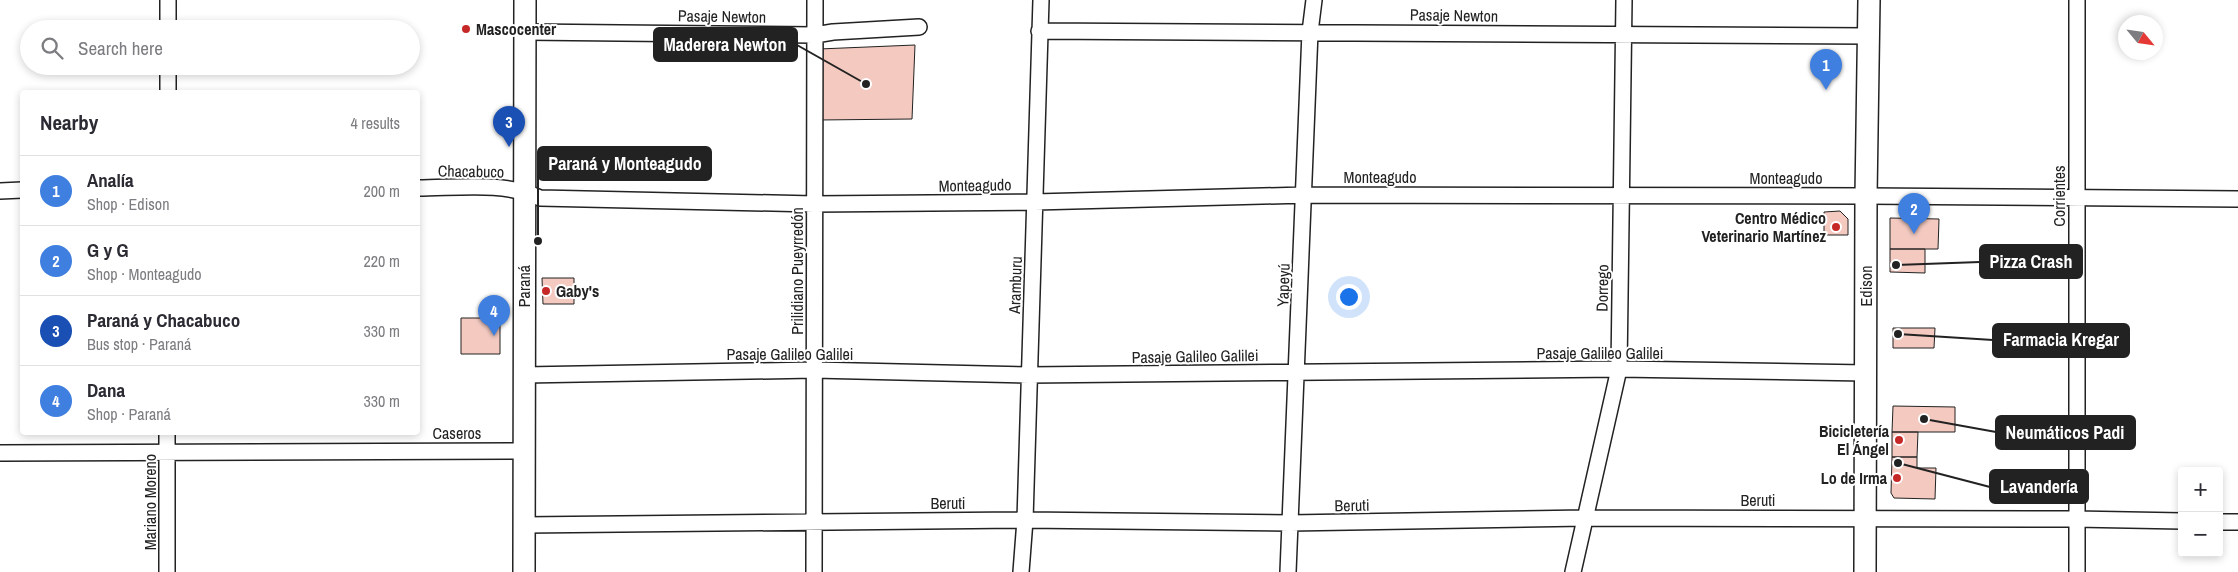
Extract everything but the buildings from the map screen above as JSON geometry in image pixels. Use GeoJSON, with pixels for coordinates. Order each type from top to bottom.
{"type":"FeatureCollection","features":[{"type":"Feature","properties":{"kind":"street"},"geometry":{"type":"LineString","coordinates":[[168,0],[168,20]]}},
{"type":"Feature","properties":{"kind":"street","name":"Paraná"},"geometry":{"type":"LineString","coordinates":[[524,572],[525,0]]}},
{"type":"Feature","properties":{"kind":"street","name":"Prilidiano Pueyrredón"},"geometry":{"type":"LineString","coordinates":[[814,572],[815,0]]}},
{"type":"Feature","properties":{"kind":"street","name":"Aramburu"},"geometry":{"type":"LineString","coordinates":[[1021,572],[1025,520],[1041,0]]}},
{"type":"Feature","properties":{"kind":"street","name":"Yapeyú"},"geometry":{"type":"LineString","coordinates":[[1288,572],[1298,372],[1310,32],[1314,0]]}},
{"type":"Feature","properties":{"kind":"street","name":"Dorrego"},"geometry":{"type":"LineString","coordinates":[[1574,572],[1619,369],[1624,0]]}},
{"type":"Feature","properties":{"kind":"street","name":"Edison"},"geometry":{"type":"LineString","coordinates":[[1865,572],[1866,196],[1869,0]]}},
{"type":"Feature","properties":{"kind":"street","name":"Corrientes"},"geometry":{"type":"LineString","coordinates":[[2077,0],[2077,572]]}},
{"type":"Feature","properties":{"kind":"street","name":"Pasaje Newton"},"geometry":{"type":"LineString","coordinates":[[525,32],[815,35],[832,32],[918,27]]}},
{"type":"Feature","properties":{"kind":"street","name":"Pasaje Newton"},"geometry":{"type":"LineString","coordinates":[[1039,30],[1868,36]]}},
{"type":"Feature","properties":{"kind":"street"},"geometry":{"type":"LineString","coordinates":[[168,75],[168,90]]}},
{"type":"Feature","properties":{"kind":"street","name":"Chacabuco"},"geometry":{"type":"LineString","coordinates":[[420,188],[499,188],[525,191]]}},
{"type":"Feature","properties":{"kind":"street"},"geometry":{"type":"LineString","coordinates":[[0,190],[20,190]]}},
{"type":"Feature","properties":{"kind":"street","name":"Monteagudo"},"geometry":{"type":"LineString","coordinates":[[525,191],[540,198],[814,204],[1035,202],[1304,195],[2238,199]]}},
{"type":"Feature","properties":{"kind":"street","name":"Pasaje Galileo Galilei"},"geometry":{"type":"LineString","coordinates":[[524,375],[814,370],[1029,375],[1619,369],[1866,373]]}},
{"type":"Feature","properties":{"kind":"street","name":"Mariano Moreno"},"geometry":{"type":"LineString","coordinates":[[167,572],[168,435]]}},
{"type":"Feature","properties":{"kind":"street","name":"Caseros"},"geometry":{"type":"LineString","coordinates":[[0,453],[524,451]]}},
{"type":"Feature","properties":{"kind":"street","name":"Beruti"},"geometry":{"type":"LineString","coordinates":[[524,525],[1025,520],[1290,523],[1585,518],[2076,518],[2178,521]]}},
{"type":"Feature","properties":{"kind":"street"},"geometry":{"type":"LineString","coordinates":[[2223,522],[2238,522]]}},
{"type":"Feature","properties":{"kind":"place","name":"Mascocenter"},"geometry":{"type":"Point","coordinates":[466,29]}},
{"type":"Feature","properties":{"kind":"place","name":"Maderera Newton"},"geometry":{"type":"Point","coordinates":[866,84]}},
{"type":"Feature","properties":{"kind":"place","name":"Analía"},"geometry":{"type":"Point","coordinates":[1826,90]}},
{"type":"Feature","properties":{"kind":"place","name":"Paraná y Chacabuco"},"geometry":{"type":"Point","coordinates":[509,147]}},
{"type":"Feature","properties":{"kind":"place","name":"Centro Médico Veterinario Martínez"},"geometry":{"type":"Point","coordinates":[1836,227]}},
{"type":"Feature","properties":{"kind":"place","name":"G y G"},"geometry":{"type":"Point","coordinates":[1914,234]}},
{"type":"Feature","properties":{"kind":"place","name":"Paraná y Monteagudo"},"geometry":{"type":"Point","coordinates":[538,241]}},
{"type":"Feature","properties":{"kind":"place","name":"Pizza Crash"},"geometry":{"type":"Point","coordinates":[1896,265]}},
{"type":"Feature","properties":{"kind":"place","name":"Gaby's"},"geometry":{"type":"Point","coordinates":[546,291]}},
{"type":"Feature","properties":{"kind":"place","name":"Farmacia Kregar"},"geometry":{"type":"Point","coordinates":[1898,334]}},
{"type":"Feature","properties":{"kind":"place","name":"Dana"},"geometry":{"type":"Point","coordinates":[494,336]}},
{"type":"Feature","properties":{"kind":"place","name":"Neumáticos Padi"},"geometry":{"type":"Point","coordinates":[1924,419]}},
{"type":"Feature","properties":{"kind":"place","name":"Bicicletería El Ángel"},"geometry":{"type":"Point","coordinates":[1899,440]}},
{"type":"Feature","properties":{"kind":"place","name":"Lavandería"},"geometry":{"type":"Point","coordinates":[1898,463]}},
{"type":"Feature","properties":{"kind":"place","name":"Lo de Irma"},"geometry":{"type":"Point","coordinates":[1897,478]}}]}
